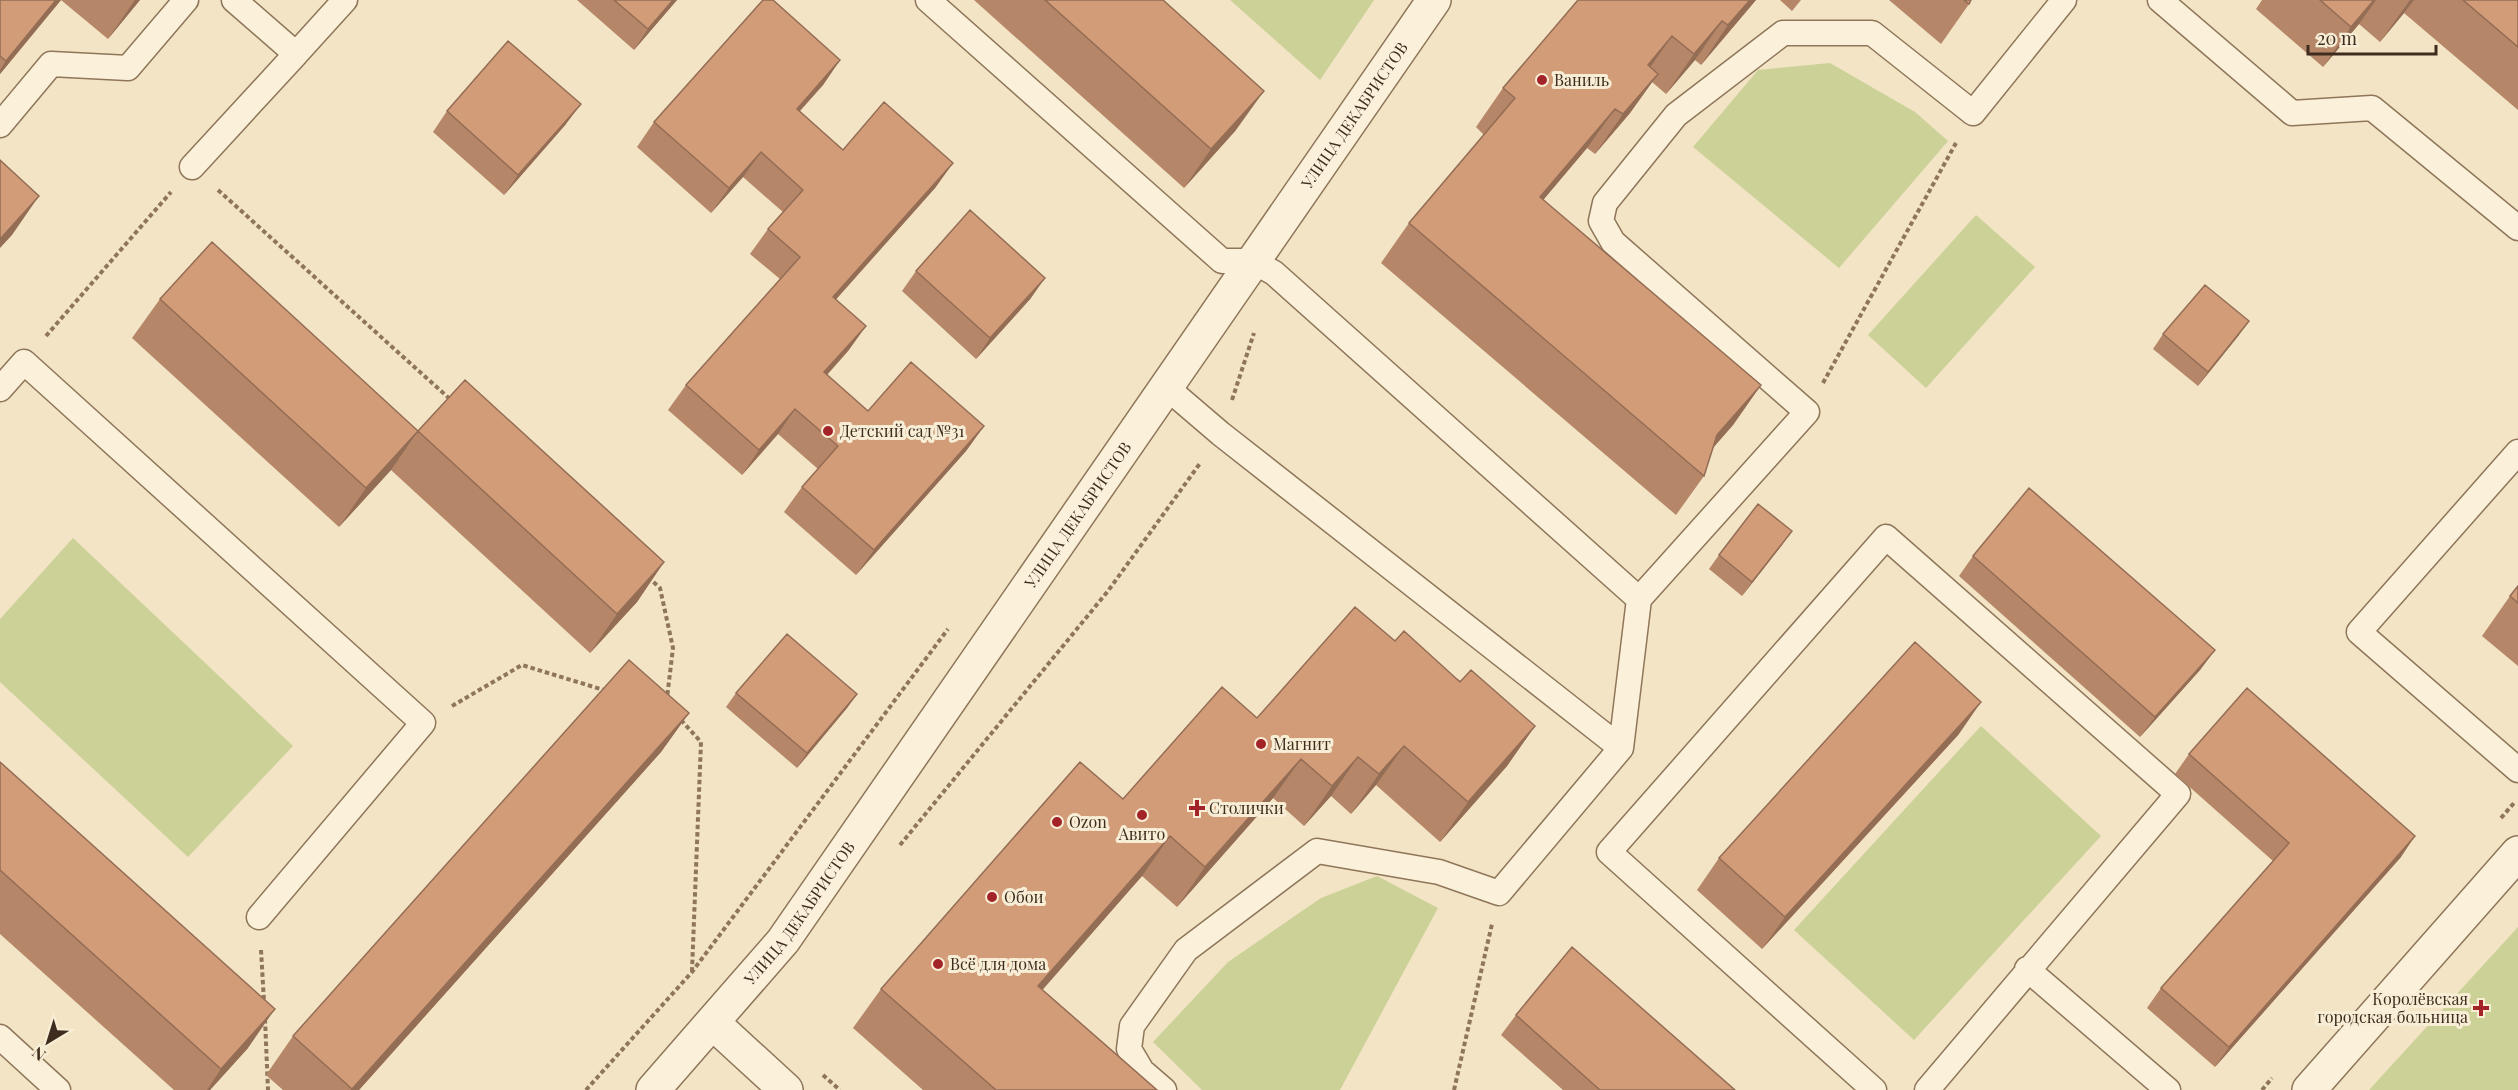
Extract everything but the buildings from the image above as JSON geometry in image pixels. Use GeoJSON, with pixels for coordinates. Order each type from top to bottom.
{"type":"FeatureCollection","features":[{"type":"Feature","properties":{"kind":"street","name":"УЛИЦА ДЕКАБРИСТОВ"},"geometry":{"type":"LineString","coordinates":[[653,1090],[783,941],[1166,387],[1263,267],[1434,0]]}},
{"type":"Feature","properties":{"kind":"street"},"geometry":{"type":"LineString","coordinates":[[2309,1090],[2518,853]]}},
{"type":"Feature","properties":{"kind":"street"},"geometry":{"type":"LineString","coordinates":[[713,1023],[786,1090]]}},
{"type":"Feature","properties":{"kind":"lane"},"geometry":{"type":"LineString","coordinates":[[0,125],[51,64],[128,68],[186,0]]}},
{"type":"Feature","properties":{"kind":"lane"},"geometry":{"type":"LineString","coordinates":[[234,0],[296,54]]}},
{"type":"Feature","properties":{"kind":"lane"},"geometry":{"type":"LineString","coordinates":[[192,167],[345,0]]}},
{"type":"Feature","properties":{"kind":"lane"},"geometry":{"type":"LineString","coordinates":[[928,0],[1222,261],[1263,267],[1639,599]]}},
{"type":"Feature","properties":{"kind":"lane"},"geometry":{"type":"LineString","coordinates":[[1164,1090],[1142,1071],[1128,1048],[1132,1026],[1186,950],[1317,851],[1439,872],[1499,893],[1621,748],[1639,599],[1806,412],[1613,242],[1601,221],[1605,203],[1676,115],[1783,33],[1872,33],[1972,113],[2064,0]]}},
{"type":"Feature","properties":{"kind":"lane"},"geometry":{"type":"LineString","coordinates":[[2160,0],[2292,112],[2372,108],[2518,228]]}},
{"type":"Feature","properties":{"kind":"lane"},"geometry":{"type":"LineString","coordinates":[[0,389],[24,362],[423,723],[259,917]]}},
{"type":"Feature","properties":{"kind":"lane"},"geometry":{"type":"LineString","coordinates":[[1166,387],[1221,434],[1621,748]]}},
{"type":"Feature","properties":{"kind":"lane"},"geometry":{"type":"LineString","coordinates":[[2518,452],[2359,632],[2518,770]]}},
{"type":"Feature","properties":{"kind":"lane"},"geometry":{"type":"LineString","coordinates":[[1874,1090],[1609,852],[1886,537],[2178,794],[2027,969],[1927,1090]]}},
{"type":"Feature","properties":{"kind":"lane"},"geometry":{"type":"LineString","coordinates":[[2027,969],[2168,1090]]}},
{"type":"Feature","properties":{"kind":"lane"},"geometry":{"type":"LineString","coordinates":[[0,1037],[58,1090]]}},
{"type":"Feature","properties":{"kind":"path"},"geometry":{"type":"LineString","coordinates":[[1806,412],[1972,113]]}},
{"type":"Feature","properties":{"kind":"path"},"geometry":{"type":"LineString","coordinates":[[24,362],[192,167],[457,405]]}},
{"type":"Feature","properties":{"kind":"path"},"geometry":{"type":"LineString","coordinates":[[896,851],[1108,591],[1221,434],[1263,267]]}},
{"type":"Feature","properties":{"kind":"path"},"geometry":{"type":"LineString","coordinates":[[643,573],[660,588],[673,648],[666,703]]}},
{"type":"Feature","properties":{"kind":"path"},"geometry":{"type":"LineString","coordinates":[[423,723],[522,665],[614,693]]}},
{"type":"Feature","properties":{"kind":"path"},"geometry":{"type":"LineString","coordinates":[[586,1090],[692,972],[701,742],[680,719]]}},
{"type":"Feature","properties":{"kind":"path"},"geometry":{"type":"LineString","coordinates":[[1456,1089],[1499,893]]}},
{"type":"Feature","properties":{"kind":"path"},"geometry":{"type":"LineString","coordinates":[[259,917],[268,1090]]}},
{"type":"Feature","properties":{"kind":"green space"},"geometry":{"type":"Polygon","coordinates":[[[1230,0],[1374,0],[1320,80],[1230,0]]]}},
{"type":"Feature","properties":{"kind":"green space"},"geometry":{"type":"Polygon","coordinates":[[[1830,63],[1915,112],[1948,141],[1839,268],[1693,147],[1758,70],[1830,63]]]}},
{"type":"Feature","properties":{"kind":"green space"},"geometry":{"type":"Polygon","coordinates":[[[1976,215],[2035,267],[1926,388],[1868,335],[1976,215]]]}},
{"type":"Feature","properties":{"kind":"green space"},"geometry":{"type":"Polygon","coordinates":[[[73,538],[293,746],[188,857],[0,682],[0,619],[73,538]]]}},
{"type":"Feature","properties":{"kind":"green space"},"geometry":{"type":"Polygon","coordinates":[[[1981,726],[2101,836],[1914,1040],[1794,930],[1981,726]]]}},
{"type":"Feature","properties":{"kind":"green space"},"geometry":{"type":"Polygon","coordinates":[[[1377,876],[1438,908],[1340,1090],[1202,1090],[1153,1042],[1228,962],[1321,898],[1377,876]]]}},
{"type":"Feature","properties":{"kind":"green space","name":"Королёвская городская больница"},"geometry":{"type":"Polygon","coordinates":[[[2518,927],[2518,1090],[2369,1090],[2518,927]]]}},
{"type":"Feature","properties":{"kind":"place","name":"Ваниль"},"geometry":{"type":"Point","coordinates":[1542,80]}},
{"type":"Feature","properties":{"kind":"place","name":"Детский сад №31"},"geometry":{"type":"Point","coordinates":[828,431]}},
{"type":"Feature","properties":{"kind":"place","name":"Магнит"},"geometry":{"type":"Point","coordinates":[1261,744]}},
{"type":"Feature","properties":{"kind":"place","name":"Столички"},"geometry":{"type":"Point","coordinates":[1197,808]}},
{"type":"Feature","properties":{"kind":"place","name":"Авито"},"geometry":{"type":"Point","coordinates":[1142,815]}},
{"type":"Feature","properties":{"kind":"place","name":"Ozon"},"geometry":{"type":"Point","coordinates":[1057,822]}},
{"type":"Feature","properties":{"kind":"place","name":"Обои"},"geometry":{"type":"Point","coordinates":[992,897]}},
{"type":"Feature","properties":{"kind":"place","name":"Всё для дома"},"geometry":{"type":"Point","coordinates":[938,964]}},
{"type":"Feature","properties":{"kind":"place","name":"Королёвская городская больница"},"geometry":{"type":"Point","coordinates":[2481,1008]}}]}
